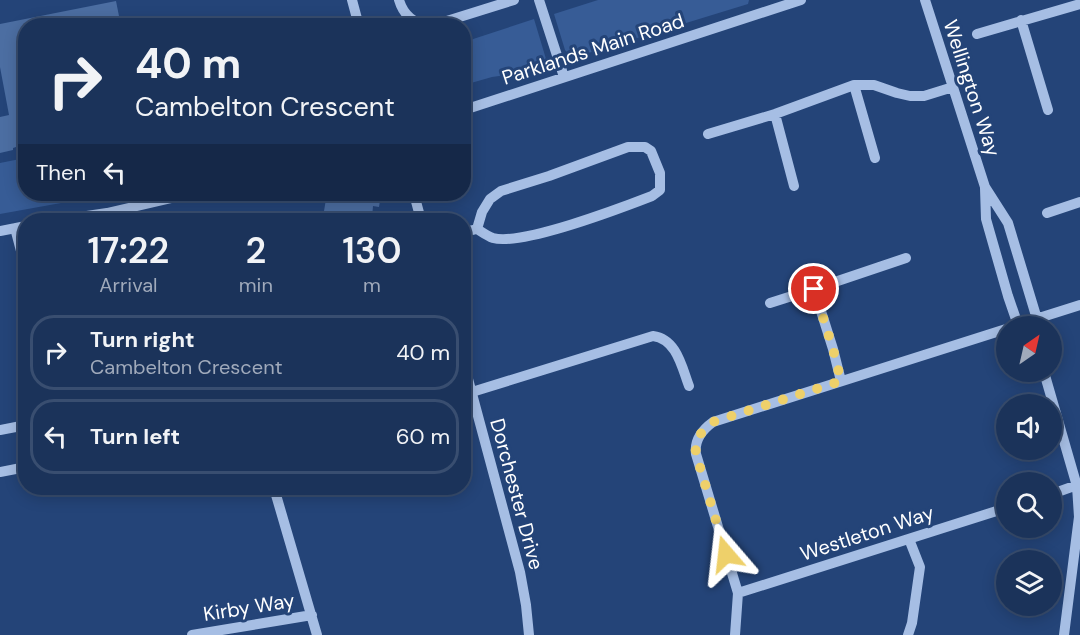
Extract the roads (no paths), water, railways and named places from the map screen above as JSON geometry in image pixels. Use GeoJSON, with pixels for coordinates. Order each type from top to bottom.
{"type":"FeatureCollection","features":[{"type":"Feature","properties":{"kind":"street"},"geometry":{"type":"LineString","coordinates":[[352,0],[357,18]]}},
{"type":"Feature","properties":{"kind":"street"},"geometry":{"type":"LineString","coordinates":[[399,0],[404,12],[411,18]]}},
{"type":"Feature","properties":{"kind":"street"},"geometry":{"type":"LineString","coordinates":[[459,18],[514,0]]}},
{"type":"Feature","properties":{"kind":"street"},"geometry":{"type":"LineString","coordinates":[[539,0],[564,77]]}},
{"type":"Feature","properties":{"kind":"street"},"geometry":{"type":"LineString","coordinates":[[762,0],[766,12]]}},
{"type":"Feature","properties":{"kind":"street","name":"Parklands Main Road"},"geometry":{"type":"LineString","coordinates":[[471,108],[801,0]]}},
{"type":"Feature","properties":{"kind":"street","name":"Wellington Way"},"geometry":{"type":"LineString","coordinates":[[925,0],[985,188],[1008,223],[1035,316]]}},
{"type":"Feature","properties":{"kind":"street"},"geometry":{"type":"LineString","coordinates":[[977,34],[1080,4]]}},
{"type":"Feature","properties":{"kind":"street"},"geometry":{"type":"LineString","coordinates":[[1021,20],[1048,110]]}},
{"type":"Feature","properties":{"kind":"street"},"geometry":{"type":"LineString","coordinates":[[708,134],[775,114],[854,86],[874,85],[910,96],[924,96],[953,87]]}},
{"type":"Feature","properties":{"kind":"street"},"geometry":{"type":"LineString","coordinates":[[854,86],[875,158]]}},
{"type":"Feature","properties":{"kind":"street"},"geometry":{"type":"LineString","coordinates":[[775,114],[794,186]]}},
{"type":"Feature","properties":{"kind":"street"},"geometry":{"type":"LineString","coordinates":[[471,230],[477,229],[492,238],[510,239],[577,222],[652,196],[660,190],[660,173],[651,151],[645,147],[627,147],[501,191],[490,199],[482,212],[477,229]]}},
{"type":"Feature","properties":{"kind":"street","name":"Wellington Way"},"geometry":{"type":"LineString","coordinates":[[985,188],[986,219],[1014,316]]}},
{"type":"Feature","properties":{"kind":"street"},"geometry":{"type":"LineString","coordinates":[[107,213],[159,201]]}},
{"type":"Feature","properties":{"kind":"street"},"geometry":{"type":"LineString","coordinates":[[1047,213],[1080,202]]}},
{"type":"Feature","properties":{"kind":"street"},"geometry":{"type":"LineString","coordinates":[[0,231],[18,227]]}},
{"type":"Feature","properties":{"kind":"street"},"geometry":{"type":"LineString","coordinates":[[770,303],[906,258]]}},
{"type":"Feature","properties":{"kind":"street"},"geometry":{"type":"LineString","coordinates":[[814,289],[841,381]]}},
{"type":"Feature","properties":{"kind":"street"},"geometry":{"type":"LineString","coordinates":[[1054,316],[1080,305]]}},
{"type":"Feature","properties":{"kind":"street"},"geometry":{"type":"LineString","coordinates":[[735,635],[738,593],[695,449],[704,429],[713,422],[996,332]]}},
{"type":"Feature","properties":{"kind":"street"},"geometry":{"type":"LineString","coordinates":[[472,392],[654,336],[666,340],[676,351],[689,386]]}},
{"type":"Feature","properties":{"kind":"street"},"geometry":{"type":"LineString","coordinates":[[1047,382],[1078,485],[1079,517],[1064,635]]}},
{"type":"Feature","properties":{"kind":"street","name":"Dorchester Drive"},"geometry":{"type":"LineString","coordinates":[[471,388],[520,572],[529,635]]}},
{"type":"Feature","properties":{"kind":"street"},"geometry":{"type":"LineString","coordinates":[[0,430],[18,427]]}},
{"type":"Feature","properties":{"kind":"street"},"geometry":{"type":"LineString","coordinates":[[0,472],[18,469]]}},
{"type":"Feature","properties":{"kind":"street"},"geometry":{"type":"LineString","coordinates":[[1062,491],[1078,485]]}},
{"type":"Feature","properties":{"kind":"street"},"geometry":{"type":"LineString","coordinates":[[276,495],[317,635]]}},
{"type":"Feature","properties":{"kind":"street","name":"Westleton Way"},"geometry":{"type":"LineString","coordinates":[[738,593],[996,511]]}},
{"type":"Feature","properties":{"kind":"street"},"geometry":{"type":"LineString","coordinates":[[908,635],[912,623],[920,567],[909,539]]}},
{"type":"Feature","properties":{"kind":"street","name":"Kirby Way"},"geometry":{"type":"LineString","coordinates":[[192,635],[312,615]]}}]}
